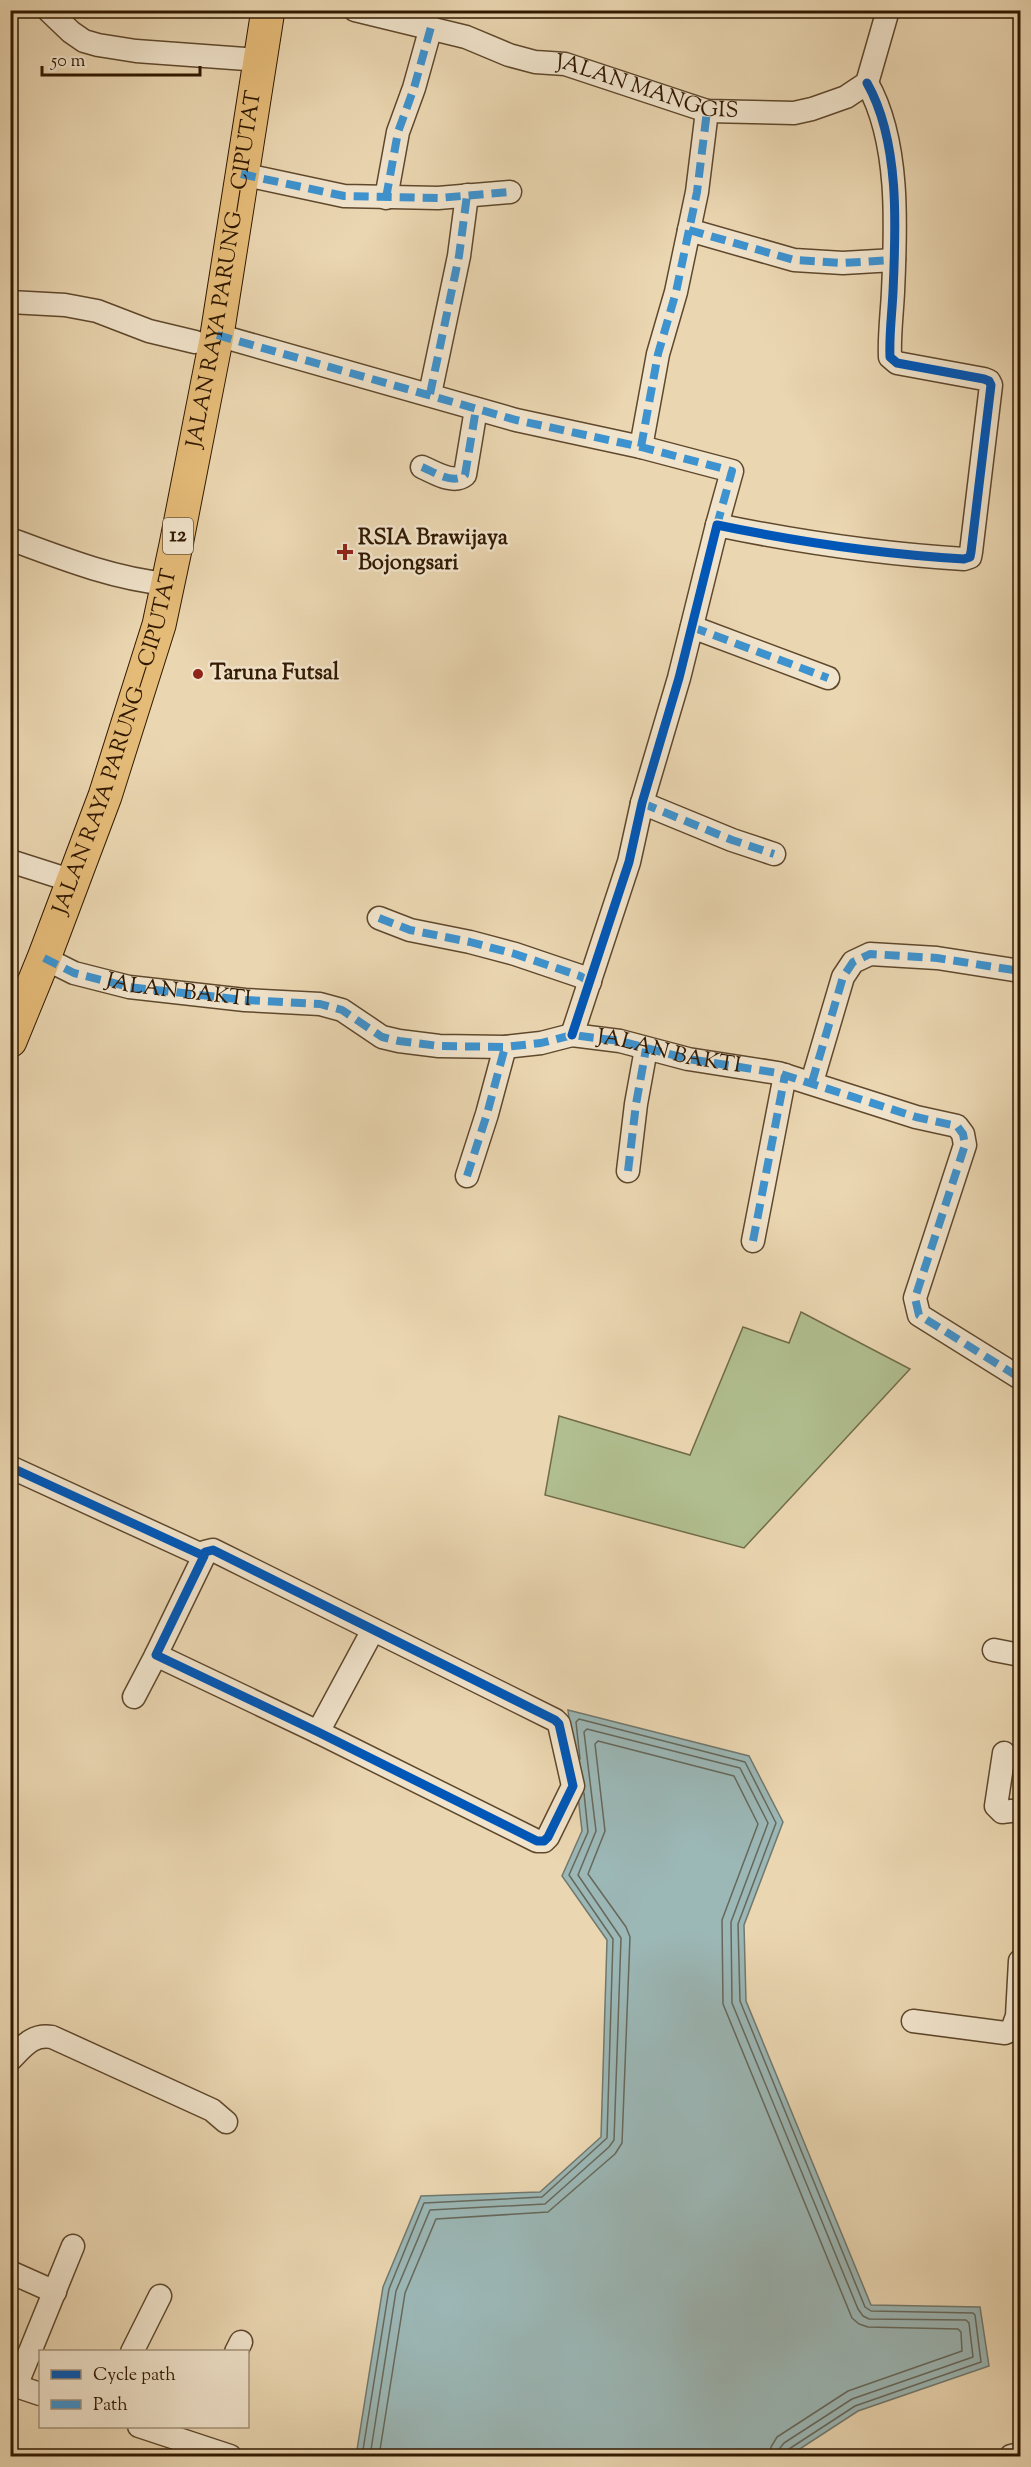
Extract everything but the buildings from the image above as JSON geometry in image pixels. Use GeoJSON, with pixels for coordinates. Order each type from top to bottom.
{"type":"FeatureCollection","features":[{"type":"Feature","properties":{"kind":"highway","name":"JALAN RAYA PARUNG—CIPUTAT"},"geometry":{"type":"LineString","coordinates":[[10,1041],[44,958],[126,733],[152,649],[159,583],[206,339],[241,174],[249,59],[246,10]]}},
{"type":"Feature","properties":{"kind":"highway","name":"JALAN RAYA PARUNG—CIPUTAT"},"geometry":{"type":"LineString","coordinates":[[206,339],[223,171],[249,59],[268,10]]}},
{"type":"Feature","properties":{"kind":"highway","name":"JALAN RAYA PARUNG—CIPUTAT"},"geometry":{"type":"LineString","coordinates":[[10,989],[57,876],[120,685],[159,583]]}},
{"type":"Feature","properties":{"kind":"street"},"geometry":{"type":"LineString","coordinates":[[48,10],[71,32],[84,41],[98,45],[136,51],[249,59]]}},
{"type":"Feature","properties":{"kind":"street","name":"JALAN MANGGIS"},"geometry":{"type":"LineString","coordinates":[[355,10],[466,37],[509,55],[535,62],[565,64],[622,81],[660,97],[706,111],[794,113],[846,97],[867,83]]}},
{"type":"Feature","properties":{"kind":"street"},"geometry":{"type":"LineString","coordinates":[[717,525],[778,538],[893,554],[970,557],[992,385],[984,379],[891,360],[893,197],[887,146],[877,100],[867,83],[888,10]]}},
{"type":"Feature","properties":{"kind":"street"},"geometry":{"type":"LineString","coordinates":[[386,198],[398,132],[414,88],[430,27]]}},
{"type":"Feature","properties":{"kind":"street"},"geometry":{"type":"LineString","coordinates":[[641,447],[658,354],[676,292],[699,182],[706,111]]}},
{"type":"Feature","properties":{"kind":"street"},"geometry":{"type":"LineString","coordinates":[[241,174],[310,191],[344,196],[438,198],[510,192]]}},
{"type":"Feature","properties":{"kind":"street"},"geometry":{"type":"LineString","coordinates":[[430,394],[459,256],[467,195]]}},
{"type":"Feature","properties":{"kind":"street"},"geometry":{"type":"LineString","coordinates":[[689,230],[794,260],[843,263],[894,260]]}},
{"type":"Feature","properties":{"kind":"street"},"geometry":{"type":"LineString","coordinates":[[10,302],[65,305],[97,311],[149,331],[206,339],[430,394],[476,409],[641,447],[732,471],[692,627],[642,803],[629,862],[572,1035]]}},
{"type":"Feature","properties":{"kind":"street"},"geometry":{"type":"LineString","coordinates":[[422,467],[453,479],[459,479],[465,475],[476,409]]}},
{"type":"Feature","properties":{"kind":"street"},"geometry":{"type":"LineString","coordinates":[[10,539],[89,567],[159,583]]}},
{"type":"Feature","properties":{"kind":"street"},"geometry":{"type":"LineString","coordinates":[[692,627],[828,678]]}},
{"type":"Feature","properties":{"kind":"street"},"geometry":{"type":"LineString","coordinates":[[642,803],[732,840],[774,854]]}},
{"type":"Feature","properties":{"kind":"street"},"geometry":{"type":"LineString","coordinates":[[10,861],[57,876]]}},
{"type":"Feature","properties":{"kind":"street"},"geometry":{"type":"LineString","coordinates":[[379,918],[410,930],[515,954],[580,976],[590,982]]}},
{"type":"Feature","properties":{"kind":"street"},"geometry":{"type":"LineString","coordinates":[[812,1082],[843,977],[853,962],[870,954],[937,958],[1020,971]]}},
{"type":"Feature","properties":{"kind":"street","name":"JALAN BAKTI"},"geometry":{"type":"LineString","coordinates":[[44,958],[74,973],[129,987],[234,999],[321,1004],[342,1010],[382,1037],[399,1041],[439,1046],[505,1047],[572,1035],[620,1041],[688,1059],[785,1075],[812,1082],[873,1104],[957,1126],[963,1134],[965,1145],[915,1298],[919,1315],[1020,1378]]}},
{"type":"Feature","properties":{"kind":"street"},"geometry":{"type":"LineString","coordinates":[[467,1176],[505,1047]]}},
{"type":"Feature","properties":{"kind":"street"},"geometry":{"type":"LineString","coordinates":[[628,1170],[646,1049]]}},
{"type":"Feature","properties":{"kind":"street"},"geometry":{"type":"LineString","coordinates":[[753,1241],[785,1075]]}},
{"type":"Feature","properties":{"kind":"street"},"geometry":{"type":"LineString","coordinates":[[10,1467],[204,1556]]}},
{"type":"Feature","properties":{"kind":"street"},"geometry":{"type":"LineString","coordinates":[[134,1697],[205,1552],[213,1550],[555,1720],[558,1724],[573,1786],[548,1837],[544,1841],[537,1841],[156,1654]]}},
{"type":"Feature","properties":{"kind":"street"},"geometry":{"type":"LineString","coordinates":[[318,1732],[373,1630]]}},
{"type":"Feature","properties":{"kind":"street"},"geometry":{"type":"LineString","coordinates":[[994,1650],[1020,1655]]}},
{"type":"Feature","properties":{"kind":"street"},"geometry":{"type":"LineString","coordinates":[[1004,1753],[996,1806],[1002,1812],[1020,1810]]}},
{"type":"Feature","properties":{"kind":"street"},"geometry":{"type":"LineString","coordinates":[[913,2021],[1005,2033],[1014,2029],[1019,2016],[1020,1961]]}},
{"type":"Feature","properties":{"kind":"street"},"geometry":{"type":"LineString","coordinates":[[10,2060],[28,2042],[40,2035],[52,2037],[212,2110],[226,2122]]}},
{"type":"Feature","properties":{"kind":"street"},"geometry":{"type":"LineString","coordinates":[[39,2394],[13,2385],[73,2246]]}},
{"type":"Feature","properties":{"kind":"street"},"geometry":{"type":"LineString","coordinates":[[10,2272],[55,2292]]}},
{"type":"Feature","properties":{"kind":"street"},"geometry":{"type":"LineString","coordinates":[[133,2350],[160,2296]]}},
{"type":"Feature","properties":{"kind":"street"},"geometry":{"type":"LineString","coordinates":[[145,2428],[197,2436],[230,2457]]}},
{"type":"Feature","properties":{"kind":"street"},"geometry":{"type":"LineString","coordinates":[[1011,2457],[1020,2454]]}},
{"type":"Feature","properties":{"kind":"green space"},"geometry":{"type":"Polygon","coordinates":[[[801,1312],[910,1369],[744,1548],[545,1495],[559,1416],[690,1455],[743,1327],[789,1343],[801,1312]]]}},
{"type":"Feature","properties":{"kind":"water"},"geometry":{"type":"Polygon","coordinates":[[[568,1710],[749,1756],[783,1822],[744,1925],[746,2001],[871,2305],[980,2307],[989,2366],[858,2411],[789,2456],[356,2456],[383,2287],[421,2196],[540,2192],[601,2137],[607,1940],[562,1876],[582,1831],[568,1710]]]}},
{"type":"Feature","properties":{"kind":"marked path"},"geometry":{"type":"LineString","coordinates":[[386,198],[398,132],[414,88],[431,27]]}},
{"type":"Feature","properties":{"kind":"marked path"},"geometry":{"type":"LineString","coordinates":[[641,447],[658,354],[676,292],[697,192],[707,111]]}},
{"type":"Feature","properties":{"kind":"marked path"},"geometry":{"type":"LineString","coordinates":[[241,174],[344,196],[438,198],[510,192]]}},
{"type":"Feature","properties":{"kind":"marked path"},"geometry":{"type":"LineString","coordinates":[[430,394],[459,256],[467,195]]}},
{"type":"Feature","properties":{"kind":"marked path"},"geometry":{"type":"LineString","coordinates":[[689,230],[794,260],[843,263],[894,260]]}},
{"type":"Feature","properties":{"kind":"marked path"},"geometry":{"type":"LineString","coordinates":[[217,335],[516,420],[641,447],[732,471],[717,525]]}},
{"type":"Feature","properties":{"kind":"marked path"},"geometry":{"type":"LineString","coordinates":[[422,467],[449,478],[455,479],[465,475],[476,409]]}},
{"type":"Feature","properties":{"kind":"marked path"},"geometry":{"type":"LineString","coordinates":[[692,627],[828,678]]}},
{"type":"Feature","properties":{"kind":"marked path"},"geometry":{"type":"LineString","coordinates":[[642,803],[732,840],[774,854]]}},
{"type":"Feature","properties":{"kind":"marked path"},"geometry":{"type":"LineString","coordinates":[[379,918],[410,930],[515,954],[580,976],[590,982]]}},
{"type":"Feature","properties":{"kind":"marked path"},"geometry":{"type":"LineString","coordinates":[[812,1082],[843,977],[853,962],[870,954],[937,958],[1020,971]]}},
{"type":"Feature","properties":{"kind":"marked path"},"geometry":{"type":"LineString","coordinates":[[44,958],[74,973],[129,987],[245,1000],[320,1004],[342,1010],[382,1037],[399,1041],[439,1046],[505,1047],[541,1043],[572,1035],[620,1041],[688,1059],[778,1073],[916,1117],[957,1126],[963,1134],[965,1145],[915,1298],[919,1315],[1020,1378]]}},
{"type":"Feature","properties":{"kind":"marked path"},"geometry":{"type":"LineString","coordinates":[[467,1176],[505,1047]]}},
{"type":"Feature","properties":{"kind":"marked path"},"geometry":{"type":"LineString","coordinates":[[628,1171],[636,1104],[646,1049]]}},
{"type":"Feature","properties":{"kind":"marked path"},"geometry":{"type":"LineString","coordinates":[[753,1241],[785,1075]]}},
{"type":"Feature","properties":{"kind":"marked path"},"geometry":{"type":"LineString","coordinates":[[1011,2456],[1020,2454]]}},
{"type":"Feature","properties":{"kind":"cycle path"},"geometry":{"type":"LineString","coordinates":[[572,1035],[629,862],[642,803],[679,678],[717,525],[871,551],[964,559],[970,557],[991,385],[984,379],[897,363],[890,357],[895,240],[894,185],[885,131],[878,106],[867,83]]}},
{"type":"Feature","properties":{"kind":"cycle path"},"geometry":{"type":"LineString","coordinates":[[10,1467],[204,1556],[205,1552],[213,1550],[555,1720],[559,1724],[573,1786],[548,1837],[544,1841],[537,1841],[318,1732],[156,1655],[204,1556]]}},
{"type":"Feature","properties":{"kind":"place","name":"RSIA Brawijaya Bojongsari"},"geometry":{"type":"Point","coordinates":[345,552]}},
{"type":"Feature","properties":{"kind":"place","name":"Taruna Futsal"},"geometry":{"type":"Point","coordinates":[198,674]}}]}
